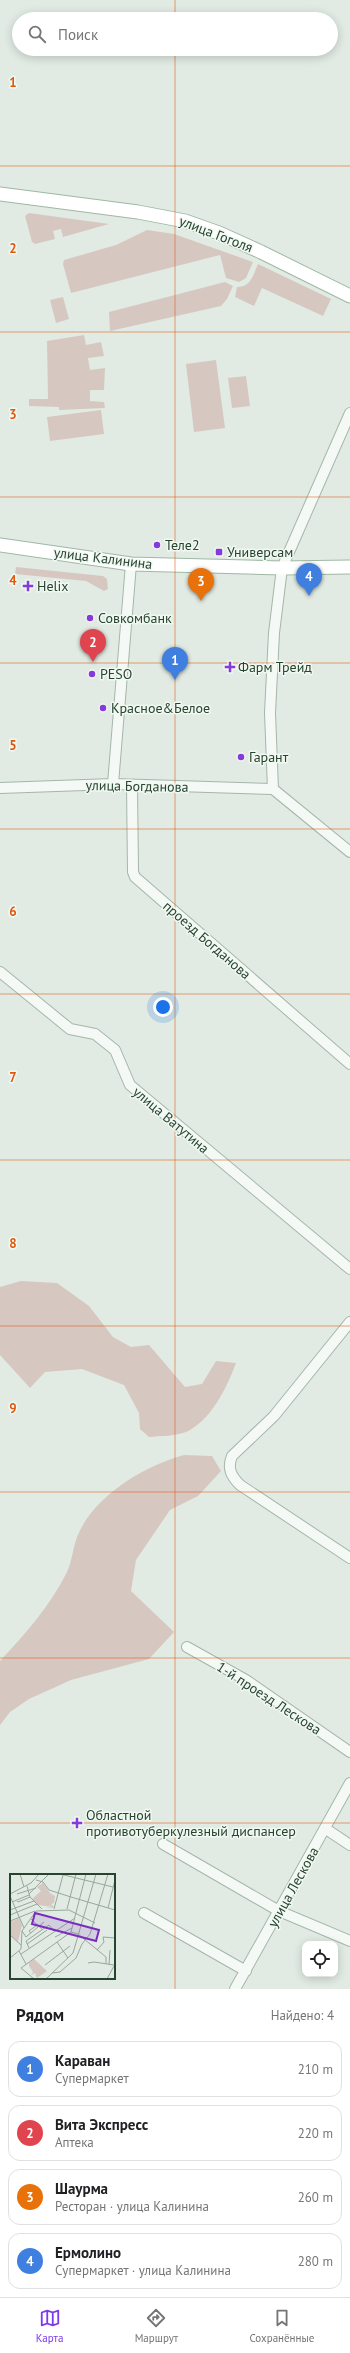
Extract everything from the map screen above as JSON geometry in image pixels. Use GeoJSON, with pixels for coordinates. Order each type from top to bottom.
{"type":"FeatureCollection","features":[{"type":"Feature","properties":{"kind":"main road","name":"улица Гоголя"},"geometry":{"type":"LineString","coordinates":[[0,194],[138,212],[184,221],[240,242],[350,296]]}},
{"type":"Feature","properties":{"kind":"main road","name":"улица Калинина"},"geometry":{"type":"LineString","coordinates":[[0,545],[131,564],[282,568],[350,567]]}},
{"type":"Feature","properties":{"kind":"street"},"geometry":{"type":"LineString","coordinates":[[350,413],[282,568],[274,633],[270,713],[273,789],[350,852]]}},
{"type":"Feature","properties":{"kind":"street"},"geometry":{"type":"LineString","coordinates":[[113,784],[131,564]]}},
{"type":"Feature","properties":{"kind":"street","name":"улица Богданова"},"geometry":{"type":"LineString","coordinates":[[0,788],[113,784],[273,789]]}},
{"type":"Feature","properties":{"kind":"street","name":"проезд Богданова"},"geometry":{"type":"LineString","coordinates":[[132,785],[133,872],[135,878],[350,1064]]}},
{"type":"Feature","properties":{"kind":"street","name":"улица Ватутина"},"geometry":{"type":"LineString","coordinates":[[0,972],[70,1029],[95,1034],[115,1050],[130,1085],[350,1269]]}},
{"type":"Feature","properties":{"kind":"street"},"geometry":{"type":"LineString","coordinates":[[350,1322],[274,1416],[232,1456],[230,1471],[240,1485],[350,1558]]}},
{"type":"Feature","properties":{"kind":"street","name":"1-й проезд Лескова"},"geometry":{"type":"LineString","coordinates":[[187,1647],[246,1680],[350,1752]]}},
{"type":"Feature","properties":{"kind":"street","name":"улица Лескова"},"geometry":{"type":"LineString","coordinates":[[236,1989],[350,1784]]}},
{"type":"Feature","properties":{"kind":"street"},"geometry":{"type":"LineString","coordinates":[[326,1829],[350,1845]]}},
{"type":"Feature","properties":{"kind":"street"},"geometry":{"type":"LineString","coordinates":[[163,1844],[279,1911],[350,1941]]}},
{"type":"Feature","properties":{"kind":"street"},"geometry":{"type":"LineString","coordinates":[[144,1913],[246,1971]]}},
{"type":"Feature","properties":{"kind":"shaded area"},"geometry":{"type":"Polygon","coordinates":[[[29,213],[109,224],[63,237],[61,229],[53,231],[55,239],[35,244],[32,242],[25,216],[29,213]]]}},
{"type":"Feature","properties":{"kind":"shaded area"},"geometry":{"type":"Polygon","coordinates":[[[147,230],[174,234],[253,262],[246,278],[239,282],[226,278],[220,255],[71,293],[63,264],[64,260],[116,245],[147,230]]]}},
{"type":"Feature","properties":{"kind":"shaded area"},"geometry":{"type":"Polygon","coordinates":[[[258,264],[331,299],[323,316],[262,288],[254,306],[235,297],[237,287],[245,285],[251,280],[258,264]]]}},
{"type":"Feature","properties":{"kind":"shaded area"},"geometry":{"type":"Polygon","coordinates":[[[225,282],[233,286],[227,299],[221,306],[110,331],[109,312],[225,282]]]}},
{"type":"Feature","properties":{"kind":"shaded area"},"geometry":{"type":"Polygon","coordinates":[[[63,297],[69,319],[56,323],[50,300],[63,297]]]}},
{"type":"Feature","properties":{"kind":"shaded area"},"geometry":{"type":"Polygon","coordinates":[[[84,335],[86,345],[101,342],[104,356],[88,358],[90,370],[105,368],[104,390],[90,390],[90,401],[104,402],[105,408],[59,410],[59,407],[29,406],[29,399],[48,399],[47,341],[84,335]]]}},
{"type":"Feature","properties":{"kind":"shaded area"},"geometry":{"type":"Polygon","coordinates":[[[216,360],[225,428],[194,432],[186,364],[216,360]]]}},
{"type":"Feature","properties":{"kind":"shaded area"},"geometry":{"type":"Polygon","coordinates":[[[246,376],[250,406],[232,408],[228,378],[246,376]]]}},
{"type":"Feature","properties":{"kind":"shaded area"},"geometry":{"type":"Polygon","coordinates":[[[101,410],[104,434],[50,441],[47,417],[101,410]]]}},
{"type":"Feature","properties":{"kind":"shaded area"},"geometry":{"type":"Polygon","coordinates":[[[16,567],[103,576],[107,579],[108,589],[104,591],[86,581],[15,574],[16,567]]]}},
{"type":"Feature","properties":{"kind":"shaded area"},"geometry":{"type":"Polygon","coordinates":[[[21,1281],[57,1283],[89,1306],[113,1337],[131,1347],[149,1345],[185,1387],[202,1384],[216,1361],[236,1363],[223,1392],[210,1412],[195,1427],[178,1434],[149,1437],[140,1429],[139,1413],[124,1385],[82,1369],[45,1372],[30,1388],[0,1355],[0,1287],[21,1281]]]}},
{"type":"Feature","properties":{"kind":"shaded area"},"geometry":{"type":"Polygon","coordinates":[[[184,1455],[212,1456],[221,1471],[198,1496],[170,1510],[136,1560],[131,1591],[174,1632],[149,1659],[71,1680],[29,1699],[10,1712],[0,1725],[0,1661],[19,1640],[53,1596],[69,1568],[77,1537],[85,1522],[95,1508],[107,1496],[122,1485],[153,1467],[184,1455]]]}},
{"type":"Feature","properties":{"kind":"place","name":"Теле2"},"geometry":{"type":"Point","coordinates":[157,545]}},
{"type":"Feature","properties":{"kind":"place","name":"Универсам"},"geometry":{"type":"Point","coordinates":[219,552]}},
{"type":"Feature","properties":{"kind":"place","name":"Helix"},"geometry":{"type":"Point","coordinates":[28,586]}},
{"type":"Feature","properties":{"kind":"place","name":"Ермолино"},"geometry":{"type":"Point","coordinates":[309,596]}},
{"type":"Feature","properties":{"kind":"place","name":"Шаурма"},"geometry":{"type":"Point","coordinates":[201,601]}},
{"type":"Feature","properties":{"kind":"place","name":"Совкомбанк"},"geometry":{"type":"Point","coordinates":[90,618]}},
{"type":"Feature","properties":{"kind":"place","name":"Вита Экспресс"},"geometry":{"type":"Point","coordinates":[93,662]}},
{"type":"Feature","properties":{"kind":"place","name":"Фарм Трейд"},"geometry":{"type":"Point","coordinates":[230,667]}},
{"type":"Feature","properties":{"kind":"place","name":"PESO"},"geometry":{"type":"Point","coordinates":[92,674]}},
{"type":"Feature","properties":{"kind":"place","name":"Караван"},"geometry":{"type":"Point","coordinates":[175,680]}},
{"type":"Feature","properties":{"kind":"place","name":"Красное&Белое"},"geometry":{"type":"Point","coordinates":[103,708]}},
{"type":"Feature","properties":{"kind":"place","name":"Гарант"},"geometry":{"type":"Point","coordinates":[241,757]}},
{"type":"Feature","properties":{"kind":"place","name":"Областной противотуберкулезный диспансер"},"geometry":{"type":"Point","coordinates":[77,1823]}}]}
